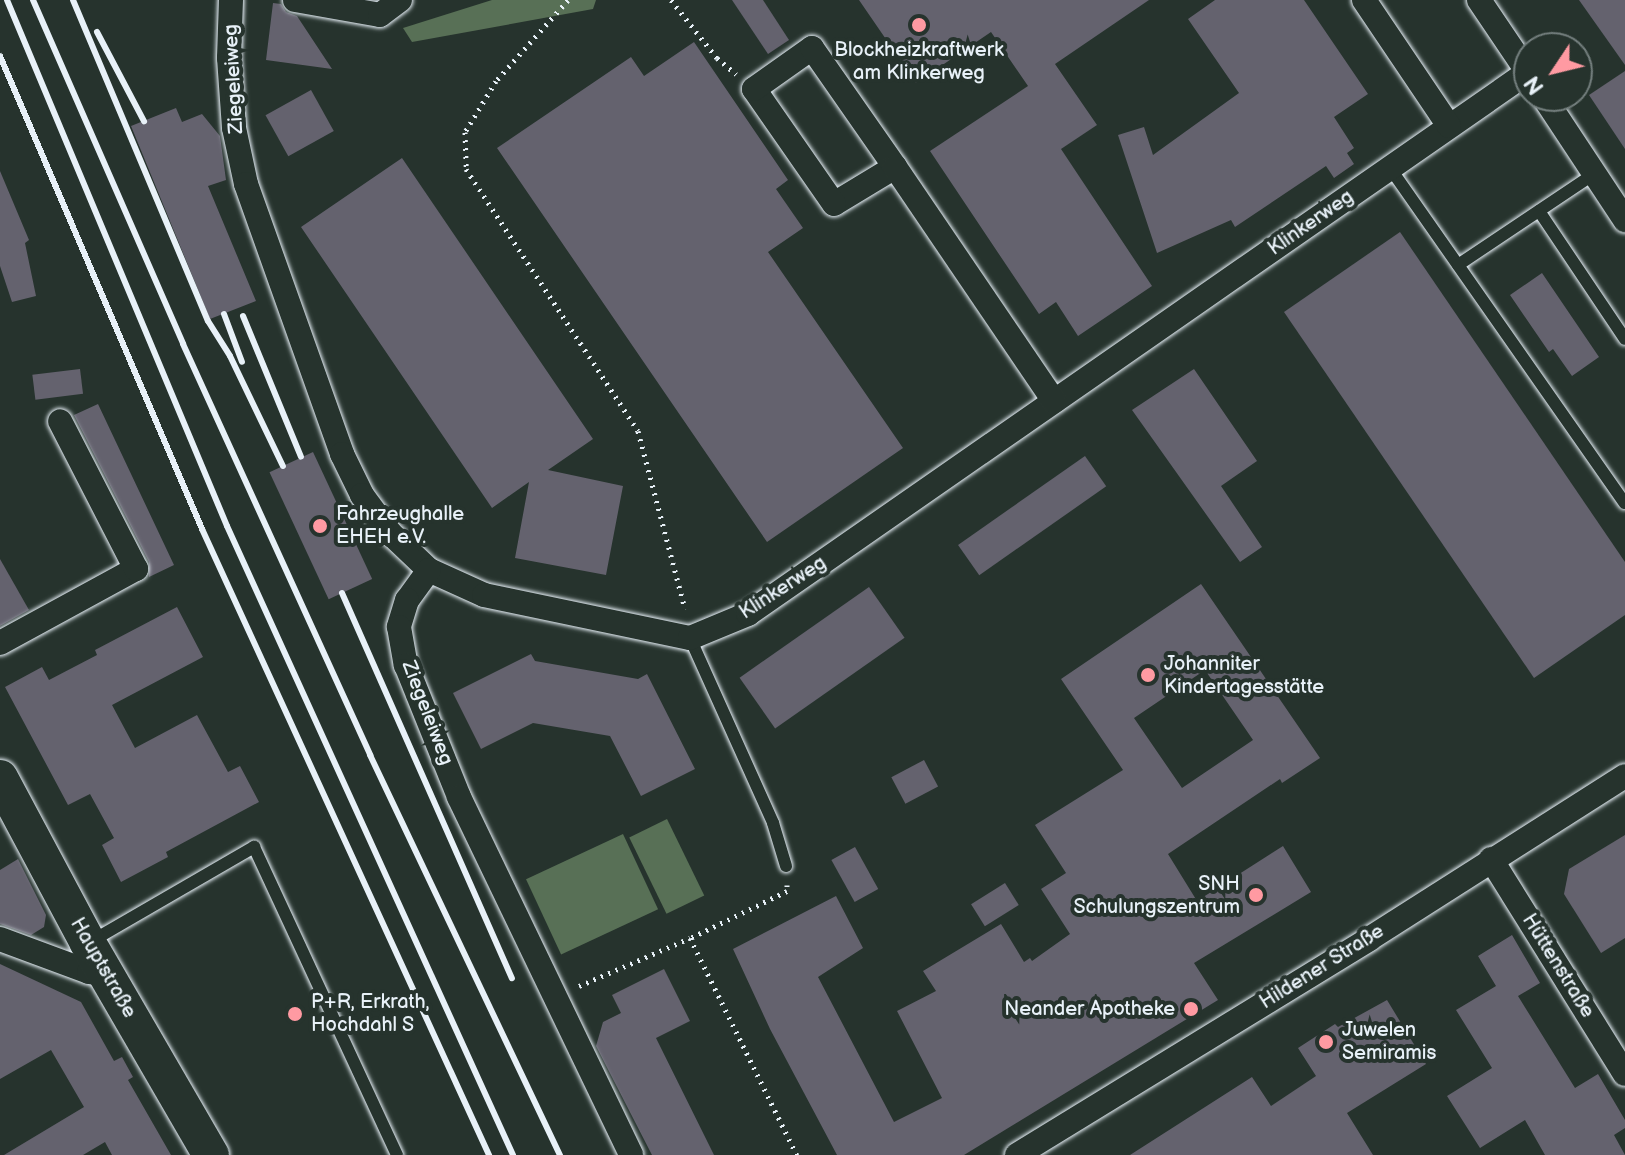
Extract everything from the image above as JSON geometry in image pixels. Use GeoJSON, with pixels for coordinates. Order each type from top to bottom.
{"type":"FeatureCollection","features":[{"type":"Feature","properties":{"kind":"street","name":"Ziegeleiweg"},"geometry":{"type":"LineString","coordinates":[[231,0],[229,58],[234,128],[246,184],[295,328],[342,454],[362,495],[390,533],[429,570],[407,600],[399,627],[406,665],[459,797],[631,1155]]}},
{"type":"Feature","properties":{"kind":"street"},"geometry":{"type":"LineString","coordinates":[[295,0],[380,15],[400,0]]}},
{"type":"Feature","properties":{"kind":"street"},"geometry":{"type":"LineString","coordinates":[[1364,0],[1449,126]]}},
{"type":"Feature","properties":{"kind":"street"},"geometry":{"type":"LineString","coordinates":[[1479,0],[1513,51]]}},
{"type":"Feature","properties":{"kind":"street"},"geometry":{"type":"LineString","coordinates":[[895,167],[834,204],[754,89],[812,48],[895,167],[1054,401]]}},
{"type":"Feature","properties":{"kind":"street","name":"Klinkerweg"},"geometry":{"type":"LineString","coordinates":[[690,638],[748,614],[1513,83]]}},
{"type":"Feature","properties":{"kind":"street"},"geometry":{"type":"LineString","coordinates":[[1553,112],[1625,220]]}},
{"type":"Feature","properties":{"kind":"street"},"geometry":{"type":"LineString","coordinates":[[0,643],[136,569],[60,421]]}},
{"type":"Feature","properties":{"kind":"street"},"geometry":{"type":"LineString","coordinates":[[429,570],[484,595],[690,638]]}},
{"type":"Feature","properties":{"kind":"street","name":"Hildener Straße"},"geometry":{"type":"LineString","coordinates":[[1017,1155],[1369,939],[1625,776]]}},
{"type":"Feature","properties":{"kind":"street","name":"Hauptstraße"},"geometry":{"type":"LineString","coordinates":[[0,778],[88,943],[211,1155]]}},
{"type":"Feature","properties":{"kind":"street","name":"Hüttenstraße"},"geometry":{"type":"LineString","coordinates":[[1491,859],[1625,1074]]}},
{"type":"Feature","properties":{"kind":"street"},"geometry":{"type":"LineString","coordinates":[[0,939],[89,972],[107,975]]}},
{"type":"Feature","properties":{"kind":"lane"},"geometry":{"type":"LineString","coordinates":[[1390,168],[1625,503]]}},
{"type":"Feature","properties":{"kind":"lane"},"geometry":{"type":"LineString","coordinates":[[1458,265],[1594,174]]}},
{"type":"Feature","properties":{"kind":"lane"},"geometry":{"type":"LineString","coordinates":[[1539,211],[1625,339]]}},
{"type":"Feature","properties":{"kind":"lane"},"geometry":{"type":"LineString","coordinates":[[690,638],[773,823],[786,866]]}},
{"type":"Feature","properties":{"kind":"lane"},"geometry":{"type":"LineString","coordinates":[[88,943],[254,847],[397,1155]]}},
{"type":"Feature","properties":{"kind":"path"},"geometry":{"type":"LineString","coordinates":[[568,0],[496,81],[465,132],[466,169],[638,431],[676,567],[690,638]]}},
{"type":"Feature","properties":{"kind":"path"},"geometry":{"type":"LineString","coordinates":[[671,0],[717,58],[754,89]]}},
{"type":"Feature","properties":{"kind":"path"},"geometry":{"type":"LineString","coordinates":[[556,996],[690,938],[787,891],[786,866]]}},
{"type":"Feature","properties":{"kind":"path"},"geometry":{"type":"LineString","coordinates":[[690,938],[797,1155]]}},
{"type":"Feature","properties":{"kind":"green space"},"geometry":{"type":"Polygon","coordinates":[[[492,0],[596,0],[593,9],[412,42],[403,28],[492,0]]]}},
{"type":"Feature","properties":{"kind":"green space"},"geometry":{"type":"Polygon","coordinates":[[[667,819],[704,895],[667,914],[629,837],[667,819]]]}},
{"type":"Feature","properties":{"kind":"green space"},"geometry":{"type":"Polygon","coordinates":[[[623,834],[658,909],[561,954],[526,879],[623,834]]]}},
{"type":"Feature","properties":{"kind":"building"},"geometry":{"type":"Polygon","coordinates":[[[732,0],[763,0],[789,40],[768,54],[732,0]]]}},
{"type":"Feature","properties":{"kind":"building"},"geometry":{"type":"Polygon","coordinates":[[[859,0],[1149,0],[1055,64],[1097,125],[1061,149],[1152,286],[1078,336],[1056,302],[1039,314],[930,151],[1028,86],[991,32],[916,83],[859,0]]]}},
{"type":"Feature","properties":{"kind":"building"},"geometry":{"type":"Polygon","coordinates":[[[1215,0],[1304,0],[1368,94],[1334,117],[1354,148],[1347,153],[1354,164],[1334,178],[1326,166],[1235,227],[1231,220],[1157,253],[1118,135],[1144,127],[1153,155],[1239,93],[1188,19],[1215,0]]]}},
{"type":"Feature","properties":{"kind":"building"},"geometry":{"type":"Polygon","coordinates":[[[1579,0],[1625,0],[1625,65],[1579,0]]]}},
{"type":"Feature","properties":{"kind":"building"},"geometry":{"type":"Polygon","coordinates":[[[273,3],[281,4],[286,12],[297,16],[332,69],[266,60],[273,3]]]}},
{"type":"Feature","properties":{"kind":"building"},"geometry":{"type":"Polygon","coordinates":[[[694,42],[788,180],[776,189],[803,228],[768,252],[903,448],[767,542],[497,148],[631,57],[644,76],[694,42]]]}},
{"type":"Feature","properties":{"kind":"building"},"geometry":{"type":"Polygon","coordinates":[[[1625,71],[1625,149],[1593,101],[1593,92],[1625,71]]]}},
{"type":"Feature","properties":{"kind":"building"},"geometry":{"type":"Polygon","coordinates":[[[311,90],[334,131],[288,156],[266,115],[311,90]]]}},
{"type":"Feature","properties":{"kind":"building"},"geometry":{"type":"Polygon","coordinates":[[[176,108],[182,122],[202,114],[220,136],[226,180],[208,186],[256,301],[210,319],[131,126],[176,108]]]}},
{"type":"Feature","properties":{"kind":"building"},"geometry":{"type":"Polygon","coordinates":[[[402,158],[593,439],[548,470],[623,486],[606,575],[515,558],[529,482],[492,508],[301,227],[402,158]]]}},
{"type":"Feature","properties":{"kind":"building"},"geometry":{"type":"Polygon","coordinates":[[[0,171],[29,240],[25,243],[36,296],[12,302],[0,266],[0,171]]]}},
{"type":"Feature","properties":{"kind":"building"},"geometry":{"type":"Polygon","coordinates":[[[1400,232],[1625,562],[1625,615],[1534,678],[1284,312],[1400,232]]]}},
{"type":"Feature","properties":{"kind":"building"},"geometry":{"type":"Polygon","coordinates":[[[1542,273],[1599,357],[1572,376],[1553,349],[1549,352],[1510,295],[1542,273]]]}},
{"type":"Feature","properties":{"kind":"building"},"geometry":{"type":"Polygon","coordinates":[[[80,369],[83,394],[35,400],[32,375],[80,369]]]}},
{"type":"Feature","properties":{"kind":"building"},"geometry":{"type":"Polygon","coordinates":[[[1194,369],[1257,461],[1221,486],[1262,547],[1240,562],[1132,410],[1194,369]]]}},
{"type":"Feature","properties":{"kind":"building"},"geometry":{"type":"Polygon","coordinates":[[[98,404],[174,565],[149,577],[149,562],[74,415],[98,404]]]}},
{"type":"Feature","properties":{"kind":"building","name":"Fahrzeughalle EHEH e.V."},"geometry":{"type":"Polygon","coordinates":[[[313,452],[372,579],[329,599],[269,472],[313,452]]]}},
{"type":"Feature","properties":{"kind":"building"},"geometry":{"type":"Polygon","coordinates":[[[1085,456],[1106,486],[979,575],[958,545],[1085,456]]]}},
{"type":"Feature","properties":{"kind":"building"},"geometry":{"type":"Polygon","coordinates":[[[0,559],[29,610],[0,626],[0,559]]]}},
{"type":"Feature","properties":{"kind":"building"},"geometry":{"type":"Polygon","coordinates":[[[1201,584],[1320,758],[1282,783],[1280,779],[1168,854],[1197,901],[1283,846],[1311,892],[1194,963],[1218,1000],[964,1155],[837,1155],[770,1029],[733,949],[836,896],[863,948],[818,977],[894,1122],[942,1098],[897,1011],[936,991],[923,971],[1001,924],[1024,962],[1030,958],[1032,961],[1070,934],[1041,889],[1066,873],[1035,825],[1123,770],[1061,679],[1201,584]],[[1205,670],[1134,718],[1182,788],[1253,740],[1205,670]]]}},
{"type":"Feature","properties":{"kind":"building"},"geometry":{"type":"Polygon","coordinates":[[[869,587],[905,638],[775,728],[740,678],[869,587]]]}},
{"type":"Feature","properties":{"kind":"building"},"geometry":{"type":"Polygon","coordinates":[[[177,607],[203,657],[112,705],[135,748],[197,715],[228,772],[240,766],[259,802],[166,852],[168,857],[121,882],[102,845],[114,838],[90,794],[68,805],[5,687],[42,667],[49,680],[97,655],[95,650],[177,607]]]}},
{"type":"Feature","properties":{"kind":"building"},"geometry":{"type":"Polygon","coordinates":[[[531,654],[535,661],[638,679],[647,674],[695,769],[641,796],[610,736],[533,723],[481,749],[453,693],[531,654]]]}},
{"type":"Feature","properties":{"kind":"building"},"geometry":{"type":"Polygon","coordinates":[[[924,760],[938,786],[905,804],[891,777],[924,760]]]}},
{"type":"Feature","properties":{"kind":"building"},"geometry":{"type":"Polygon","coordinates":[[[1625,835],[1625,938],[1601,953],[1564,894],[1569,869],[1625,835]]]}},
{"type":"Feature","properties":{"kind":"building"},"geometry":{"type":"Polygon","coordinates":[[[855,847],[878,889],[855,902],[831,860],[855,847]]]}},
{"type":"Feature","properties":{"kind":"building"},"geometry":{"type":"Polygon","coordinates":[[[18,859],[46,915],[44,927],[31,935],[0,924],[0,870],[18,859]]]}},
{"type":"Feature","properties":{"kind":"building"},"geometry":{"type":"Polygon","coordinates":[[[1005,883],[1019,905],[985,926],[971,904],[1005,883]]]}},
{"type":"Feature","properties":{"kind":"building"},"geometry":{"type":"Polygon","coordinates":[[[1512,935],[1540,983],[1518,996],[1575,1088],[1598,1074],[1625,1120],[1625,1128],[1614,1135],[1625,1155],[1545,1155],[1525,1120],[1480,1148],[1447,1096],[1492,1068],[1456,1010],[1496,986],[1478,956],[1512,935]]]}},
{"type":"Feature","properties":{"kind":"building"},"geometry":{"type":"Polygon","coordinates":[[[0,964],[81,1002],[114,1061],[122,1057],[133,1077],[128,1080],[171,1155],[112,1155],[105,1142],[83,1155],[4,1155],[84,1107],[51,1050],[0,1079],[0,964]]]}},
{"type":"Feature","properties":{"kind":"building"},"geometry":{"type":"Polygon","coordinates":[[[664,969],[690,1021],[656,1038],[714,1155],[652,1155],[596,1046],[603,1022],[621,1013],[612,995],[664,969]]]}},
{"type":"Feature","properties":{"kind":"building"},"geometry":{"type":"Polygon","coordinates":[[[1387,1000],[1426,1064],[1347,1113],[1373,1155],[1130,1155],[1252,1077],[1271,1106],[1316,1076],[1298,1048],[1335,1024],[1338,1027],[1387,1000]]]}},
{"type":"Feature","properties":{"kind":"railway"},"geometry":{"type":"LineString","coordinates":[[7,0],[227,526],[513,1155]]}},
{"type":"Feature","properties":{"kind":"railway"},"geometry":{"type":"LineString","coordinates":[[33,0],[183,344],[370,755],[560,1155]]}},
{"type":"Feature","properties":{"kind":"railway"},"geometry":{"type":"LineString","coordinates":[[73,0],[208,321],[230,356],[283,466]]}},
{"type":"Feature","properties":{"kind":"railway"},"geometry":{"type":"LineString","coordinates":[[97,32],[144,121]]}},
{"type":"Feature","properties":{"kind":"railway"},"geometry":{"type":"LineString","coordinates":[[0,56],[202,529],[489,1155]]}},
{"type":"Feature","properties":{"kind":"railway"},"geometry":{"type":"LineString","coordinates":[[224,314],[242,362]]}},
{"type":"Feature","properties":{"kind":"railway"},"geometry":{"type":"LineString","coordinates":[[243,316],[301,457]]}},
{"type":"Feature","properties":{"kind":"railway"},"geometry":{"type":"LineString","coordinates":[[342,593],[512,978]]}},
{"type":"Feature","properties":{"kind":"place","name":"Blockheizkraftwerk am Klinkerweg"},"geometry":{"type":"Point","coordinates":[919,25]}},
{"type":"Feature","properties":{"kind":"place","name":"Fahrzeughalle EHEH e.V."},"geometry":{"type":"Point","coordinates":[320,526]}},
{"type":"Feature","properties":{"kind":"place","name":"Johanniter Kindertagesstätte"},"geometry":{"type":"Point","coordinates":[1148,675]}},
{"type":"Feature","properties":{"kind":"place","name":"SNH Schulungszentrum"},"geometry":{"type":"Point","coordinates":[1256,895]}},
{"type":"Feature","properties":{"kind":"place","name":"Neander Apotheke"},"geometry":{"type":"Point","coordinates":[1191,1009]}},
{"type":"Feature","properties":{"kind":"place","name":"P+R, Erkrath, Hochdahl S"},"geometry":{"type":"Point","coordinates":[295,1014]}},
{"type":"Feature","properties":{"kind":"place","name":"Juwelen Semiramis"},"geometry":{"type":"Point","coordinates":[1326,1042]}}]}
